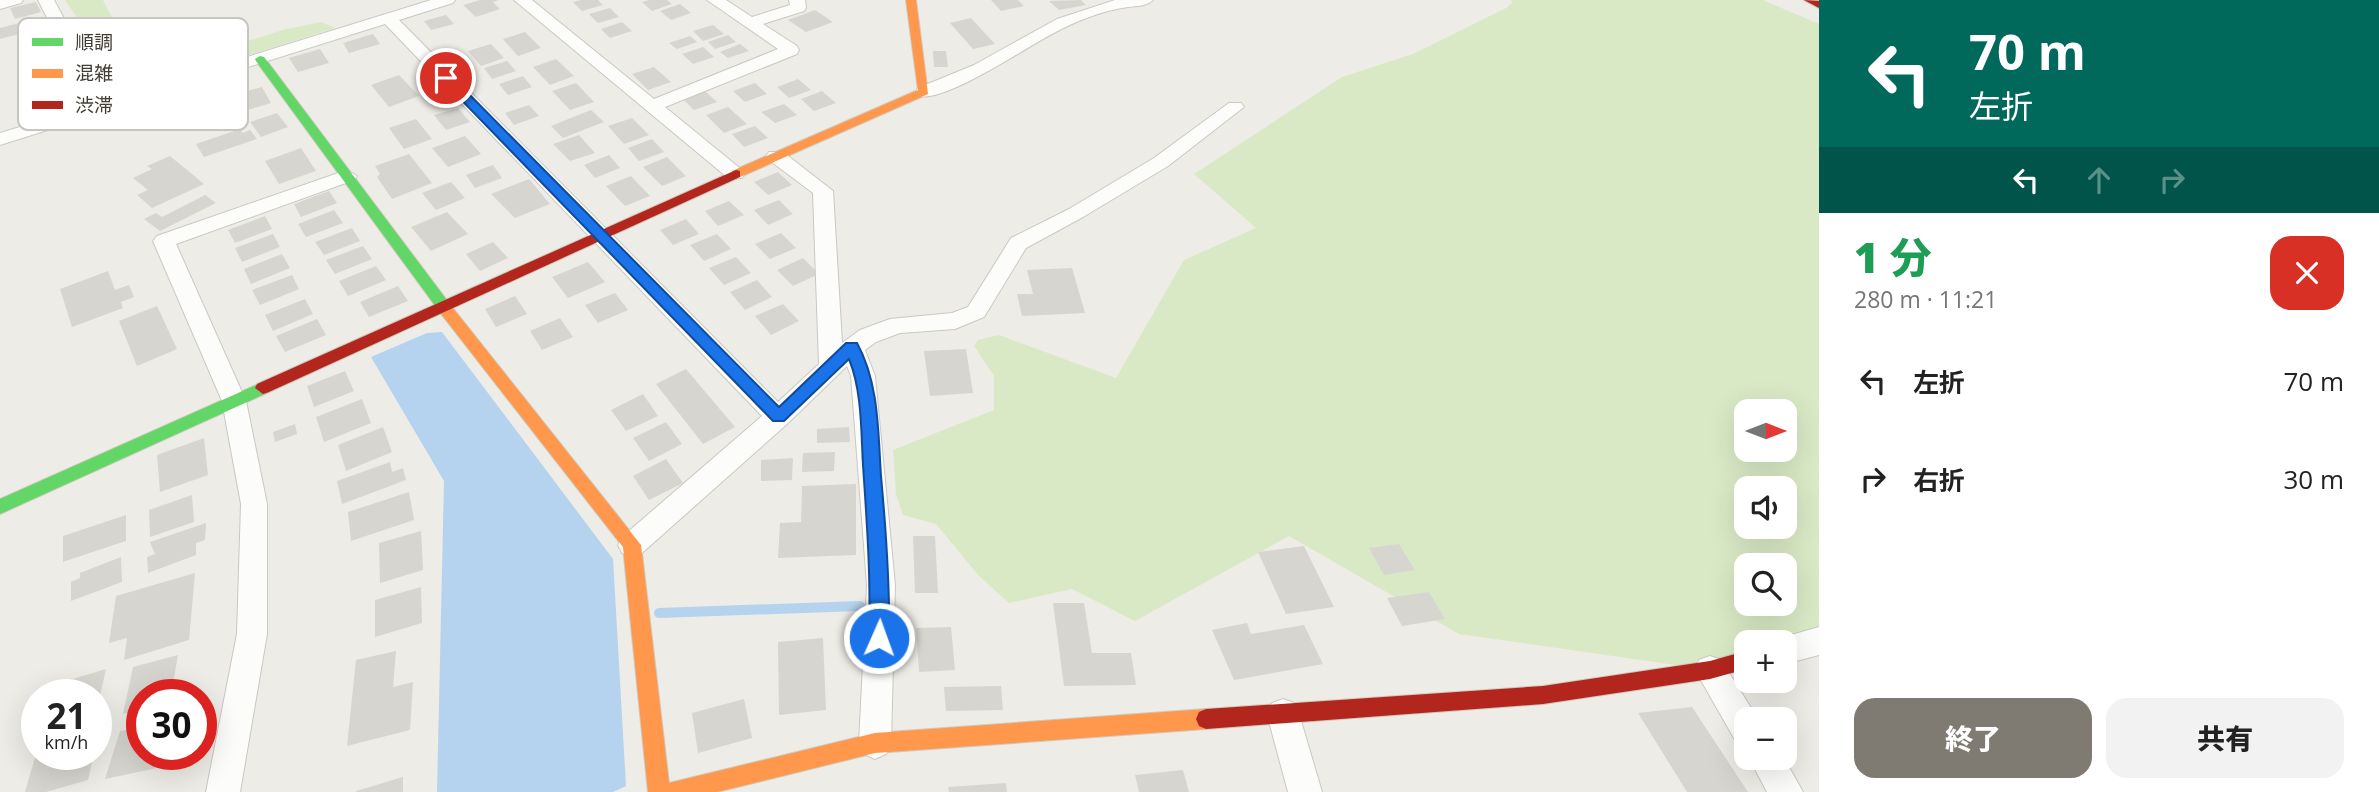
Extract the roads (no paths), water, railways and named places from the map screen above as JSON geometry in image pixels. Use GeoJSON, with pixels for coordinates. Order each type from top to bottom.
{"type":"FeatureCollection","features":[{"type":"Feature","properties":{"kind":"street"},"geometry":{"type":"LineString","coordinates":[[0,4],[15,0]]}},
{"type":"Feature","properties":{"kind":"street"},"geometry":{"type":"LineString","coordinates":[[46,0],[56,18]]}},
{"type":"Feature","properties":{"kind":"street"},"geometry":{"type":"LineString","coordinates":[[248,63],[447,0]]}},
{"type":"Feature","properties":{"kind":"street"},"geometry":{"type":"LineString","coordinates":[[522,0],[735,174]]}},
{"type":"Feature","properties":{"kind":"street"},"geometry":{"type":"LineString","coordinates":[[652,106],[791,50],[715,0]]}},
{"type":"Feature","properties":{"kind":"street"},"geometry":{"type":"LineString","coordinates":[[751,23],[798,8],[797,0]]}},
{"type":"Feature","properties":{"kind":"street"},"geometry":{"type":"LineString","coordinates":[[911,0],[924,92]]}},
{"type":"Feature","properties":{"kind":"street"},"geometry":{"type":"LineString","coordinates":[[0,507],[735,174],[986,65],[1072,16],[1101,4],[1145,0]]}},
{"type":"Feature","properties":{"kind":"street"},"geometry":{"type":"LineString","coordinates":[[1809,0],[1819,5]]}},
{"type":"Feature","properties":{"kind":"street"},"geometry":{"type":"LineString","coordinates":[[388,18],[778,417]]}},
{"type":"Feature","properties":{"kind":"street"},"geometry":{"type":"LineString","coordinates":[[260,59],[443,306],[632,545],[659,792]]}},
{"type":"Feature","properties":{"kind":"street"},"geometry":{"type":"LineString","coordinates":[[632,545],[778,417],[841,356],[867,336],[898,325],[955,321],[976,312],[1018,243],[1076,214],[1161,162],[1235,107]]}},
{"type":"Feature","properties":{"kind":"street"},"geometry":{"type":"LineString","coordinates":[[0,139],[30,130]]}},
{"type":"Feature","properties":{"kind":"street"},"geometry":{"type":"LineString","coordinates":[[776,156],[823,191],[841,356],[863,376],[881,585],[875,743]]}},
{"type":"Feature","properties":{"kind":"street"},"geometry":{"type":"LineString","coordinates":[[223,792],[251,634],[254,504],[234,401],[164,241],[347,176]]}},
{"type":"Feature","properties":{"kind":"street"},"geometry":{"type":"LineString","coordinates":[[1797,646],[1819,640]]}},
{"type":"Feature","properties":{"kind":"street"},"geometry":{"type":"LineString","coordinates":[[673,792],[875,743],[1543,695],[1710,670],[1734,663]]}},
{"type":"Feature","properties":{"kind":"street"},"geometry":{"type":"LineString","coordinates":[[1710,670],[1734,709]]}},
{"type":"Feature","properties":{"kind":"street"},"geometry":{"type":"LineString","coordinates":[[1283,714],[1305,792]]}},
{"type":"Feature","properties":{"kind":"street"},"geometry":{"type":"LineString","coordinates":[[1772,770],[1786,792]]}},
{"type":"Feature","properties":{"kind":"water"},"geometry":{"type":"Polygon","coordinates":[[[442,332],[613,559],[626,786],[613,792],[437,792],[444,481],[371,357],[427,333],[442,332]]]}},
{"type":"Feature","properties":{"kind":"waterway"},"geometry":{"type":"LineString","coordinates":[[659,613],[860,606]]}}]}
